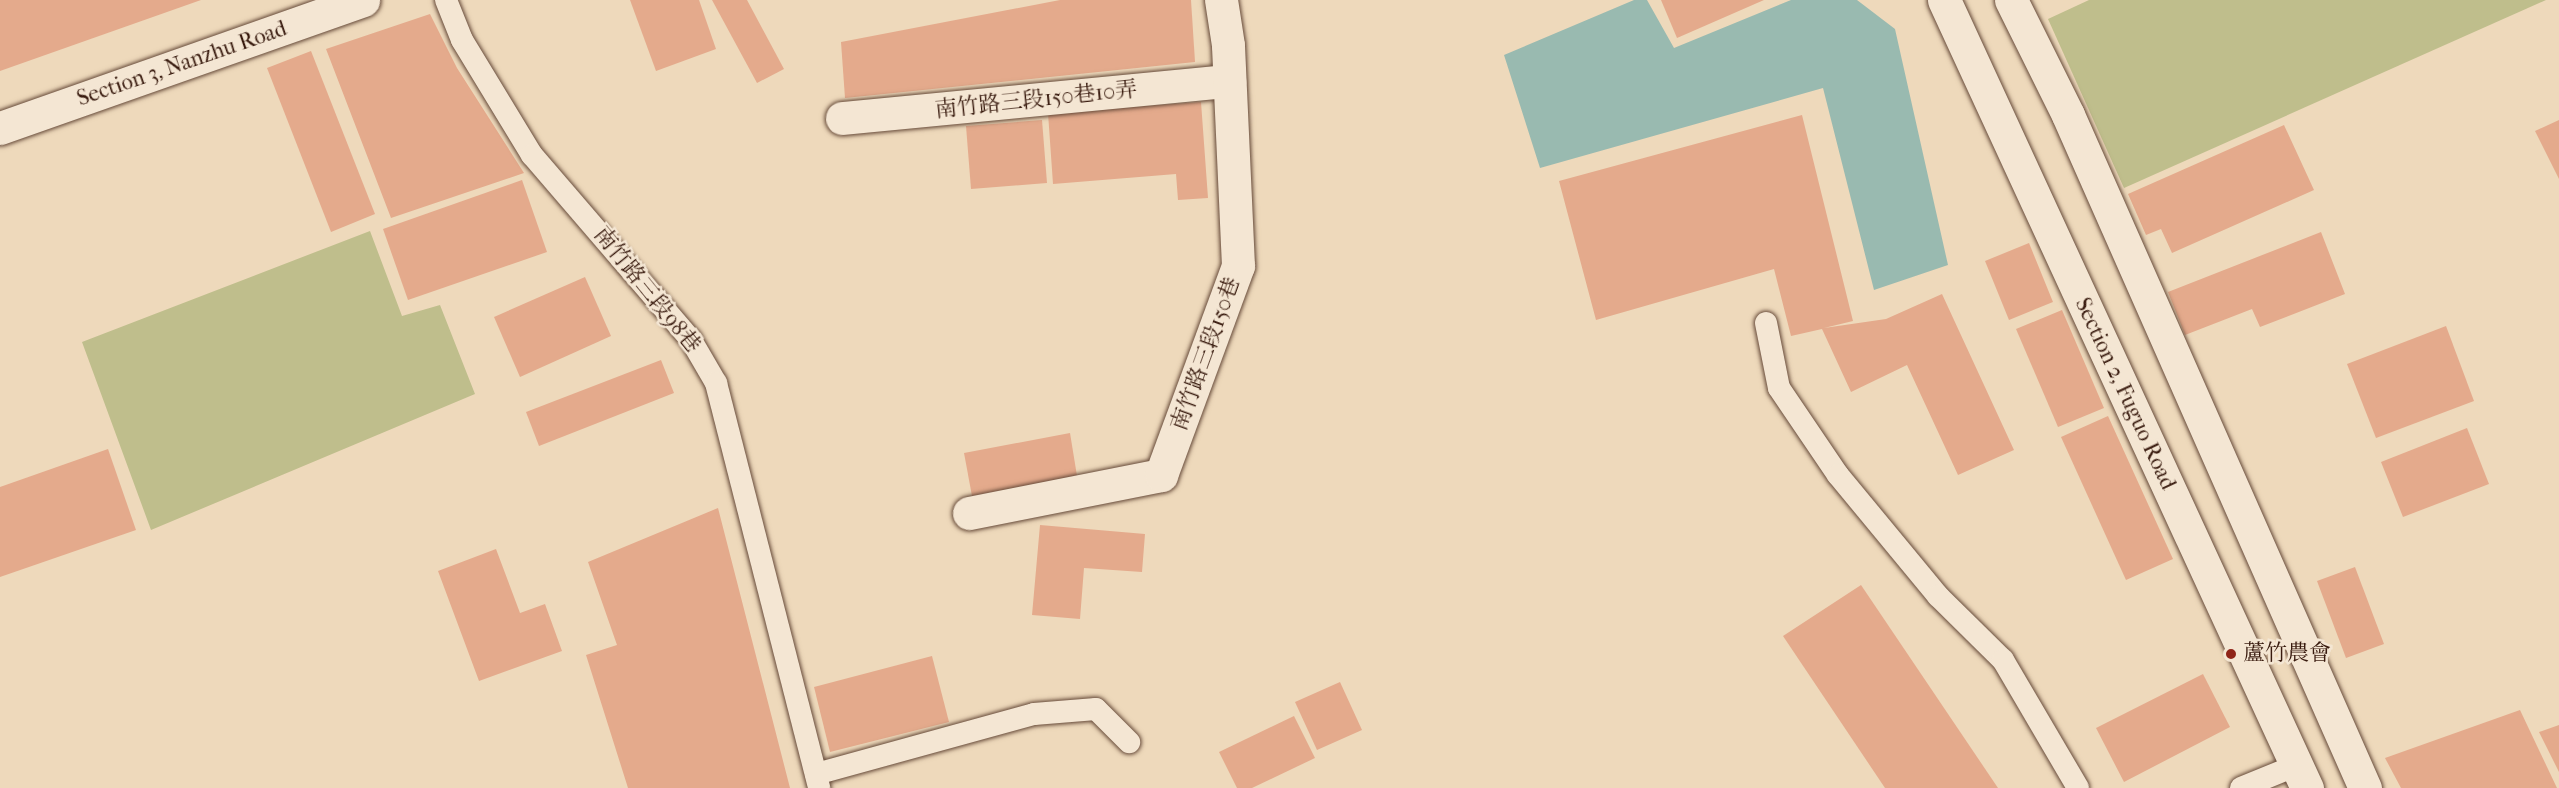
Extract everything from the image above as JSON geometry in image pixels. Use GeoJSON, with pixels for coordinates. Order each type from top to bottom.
{"type":"FeatureCollection","features":[{"type":"Feature","properties":{"kind":"street","name":"Section 3, Nanzhu Road"},"geometry":{"type":"LineString","coordinates":[[0,128],[363,0]]}},
{"type":"Feature","properties":{"kind":"street","name":"南竹路三段150巷"},"geometry":{"type":"LineString","coordinates":[[969,513],[1161,475],[1238,266],[1229,81],[1221,0]]}},
{"type":"Feature","properties":{"kind":"street","name":"Section 2, Fuguo Road"},"geometry":{"type":"LineString","coordinates":[[1944,0],[2302,776]]}},
{"type":"Feature","properties":{"kind":"street"},"geometry":{"type":"LineString","coordinates":[[2011,0],[2068,115],[2365,788]]}},
{"type":"Feature","properties":{"kind":"street","name":"南竹路三段150巷10弄"},"geometry":{"type":"LineString","coordinates":[[842,118],[1229,81]]}},
{"type":"Feature","properties":{"kind":"lane","name":"南竹路三段98巷"},"geometry":{"type":"LineString","coordinates":[[446,0],[462,40],[532,155],[691,340],[716,383],[817,781]]}},
{"type":"Feature","properties":{"kind":"lane"},"geometry":{"type":"LineString","coordinates":[[1766,323],[1779,388],[1838,475],[1938,596],[2003,660],[2078,788]]}},
{"type":"Feature","properties":{"kind":"lane"},"geometry":{"type":"LineString","coordinates":[[817,781],[1034,714],[1096,709],[1129,742]]}},
{"type":"Feature","properties":{"kind":"lane"},"geometry":{"type":"LineString","coordinates":[[2241,788],[2302,776]]}},
{"type":"Feature","properties":{"kind":"shaded area"},"geometry":{"type":"Polygon","coordinates":[[[2089,0],[2546,0],[2124,188],[2048,19],[2089,0]]]}},
{"type":"Feature","properties":{"kind":"shaded area"},"geometry":{"type":"Polygon","coordinates":[[[370,231],[402,316],[440,305],[475,394],[151,530],[82,342],[370,231]]]}},
{"type":"Feature","properties":{"kind":"water"},"geometry":{"type":"Polygon","coordinates":[[[1634,0],[1647,0],[1674,48],[1791,0],[1857,0],[1895,29],[1948,265],[1874,290],[1823,88],[1540,168],[1504,55],[1634,0]]]}},
{"type":"Feature","properties":{"kind":"building"},"geometry":{"type":"Polygon","coordinates":[[[0,0],[201,0],[0,71],[0,0]]]}},
{"type":"Feature","properties":{"kind":"building"},"geometry":{"type":"Polygon","coordinates":[[[630,0],[699,0],[716,49],[656,71],[630,0]]]}},
{"type":"Feature","properties":{"kind":"building"},"geometry":{"type":"Polygon","coordinates":[[[712,0],[747,0],[784,69],[757,83],[712,0]]]}},
{"type":"Feature","properties":{"kind":"building"},"geometry":{"type":"Polygon","coordinates":[[[1060,0],[1191,0],[1195,62],[845,98],[841,42],[1060,0]]]}},
{"type":"Feature","properties":{"kind":"building"},"geometry":{"type":"Polygon","coordinates":[[[1661,0],[1764,0],[1677,38],[1661,0]]]}},
{"type":"Feature","properties":{"kind":"building"},"geometry":{"type":"Polygon","coordinates":[[[430,14],[457,68],[524,173],[391,218],[326,49],[430,14]]]}},
{"type":"Feature","properties":{"kind":"building"},"geometry":{"type":"Polygon","coordinates":[[[311,51],[375,214],[331,232],[267,68],[311,51]]]}},
{"type":"Feature","properties":{"kind":"building"},"geometry":{"type":"Polygon","coordinates":[[[1201,102],[1208,198],[1178,200],[1176,174],[1053,184],[1048,113],[1201,102]]]}},
{"type":"Feature","properties":{"kind":"building"},"geometry":{"type":"Polygon","coordinates":[[[1802,115],[1853,321],[1824,328],[1886,319],[1942,294],[2014,450],[1958,475],[1907,365],[1851,392],[1822,329],[1791,336],[1774,269],[1596,320],[1559,181],[1802,115]]]}},
{"type":"Feature","properties":{"kind":"building"},"geometry":{"type":"Polygon","coordinates":[[[1042,120],[1047,183],[971,189],[966,126],[1042,120]]]}},
{"type":"Feature","properties":{"kind":"building"},"geometry":{"type":"Polygon","coordinates":[[[2559,120],[2559,179],[2535,131],[2559,120]]]}},
{"type":"Feature","properties":{"kind":"building"},"geometry":{"type":"Polygon","coordinates":[[[2284,125],[2314,190],[2172,253],[2161,229],[2146,235],[2128,194],[2284,125]]]}},
{"type":"Feature","properties":{"kind":"building"},"geometry":{"type":"Polygon","coordinates":[[[522,180],[547,252],[408,300],[383,229],[522,180]]]}},
{"type":"Feature","properties":{"kind":"building"},"geometry":{"type":"Polygon","coordinates":[[[2321,232],[2345,294],[2260,327],[2252,309],[2185,335],[2168,292],[2321,232]]]}},
{"type":"Feature","properties":{"kind":"building"},"geometry":{"type":"Polygon","coordinates":[[[2029,243],[2053,302],[2009,320],[1985,261],[2029,243]]]}},
{"type":"Feature","properties":{"kind":"building"},"geometry":{"type":"Polygon","coordinates":[[[585,277],[611,336],[520,377],[494,317],[585,277]]]}},
{"type":"Feature","properties":{"kind":"building"},"geometry":{"type":"Polygon","coordinates":[[[2062,310],[2104,408],[2058,427],[2016,329],[2062,310]]]}},
{"type":"Feature","properties":{"kind":"building"},"geometry":{"type":"Polygon","coordinates":[[[2446,326],[2474,401],[2376,438],[2347,364],[2446,326]]]}},
{"type":"Feature","properties":{"kind":"building"},"geometry":{"type":"Polygon","coordinates":[[[661,360],[674,393],[539,446],[526,412],[661,360]]]}},
{"type":"Feature","properties":{"kind":"building"},"geometry":{"type":"Polygon","coordinates":[[[2108,416],[2173,559],[2126,580],[2061,437],[2108,416]]]}},
{"type":"Feature","properties":{"kind":"building"},"geometry":{"type":"Polygon","coordinates":[[[2467,428],[2489,484],[2403,517],[2381,462],[2467,428]]]}},
{"type":"Feature","properties":{"kind":"building"},"geometry":{"type":"Polygon","coordinates":[[[1070,433],[1077,476],[972,496],[964,453],[1070,433]]]}},
{"type":"Feature","properties":{"kind":"building"},"geometry":{"type":"Polygon","coordinates":[[[108,449],[136,530],[0,577],[0,487],[108,449]]]}},
{"type":"Feature","properties":{"kind":"building"},"geometry":{"type":"Polygon","coordinates":[[[718,508],[790,788],[628,788],[586,655],[617,645],[588,562],[718,508]]]}},
{"type":"Feature","properties":{"kind":"building"},"geometry":{"type":"Polygon","coordinates":[[[1040,525],[1145,534],[1142,572],[1084,568],[1080,619],[1032,615],[1040,525]]]}},
{"type":"Feature","properties":{"kind":"building"},"geometry":{"type":"Polygon","coordinates":[[[496,549],[520,613],[545,604],[562,651],[479,681],[438,571],[496,549]]]}},
{"type":"Feature","properties":{"kind":"building"},"geometry":{"type":"Polygon","coordinates":[[[2355,567],[2384,644],[2346,658],[2317,581],[2355,567]]]}},
{"type":"Feature","properties":{"kind":"building"},"geometry":{"type":"Polygon","coordinates":[[[1861,585],[1998,788],[1885,788],[1783,636],[1861,585]]]}},
{"type":"Feature","properties":{"kind":"building"},"geometry":{"type":"Polygon","coordinates":[[[932,656],[949,722],[830,752],[814,687],[932,656]]]}},
{"type":"Feature","properties":{"kind":"building"},"geometry":{"type":"Polygon","coordinates":[[[2203,674],[2230,727],[2124,782],[2096,728],[2203,674]]]}},
{"type":"Feature","properties":{"kind":"building"},"geometry":{"type":"Polygon","coordinates":[[[1340,682],[1362,730],[1317,750],[1295,702],[1340,682]]]}},
{"type":"Feature","properties":{"kind":"building"},"geometry":{"type":"Polygon","coordinates":[[[2520,710],[2557,788],[2401,788],[2385,758],[2520,710]]]}},
{"type":"Feature","properties":{"kind":"building"},"geometry":{"type":"Polygon","coordinates":[[[1294,716],[1315,758],[1252,788],[1237,788],[1219,752],[1294,716]]]}},
{"type":"Feature","properties":{"kind":"building"},"geometry":{"type":"Polygon","coordinates":[[[2559,725],[2559,772],[2539,732],[2559,725]]]}},
{"type":"Feature","properties":{"kind":"place","name":"蘆竹農會"},"geometry":{"type":"Point","coordinates":[2231,654]}}]}
